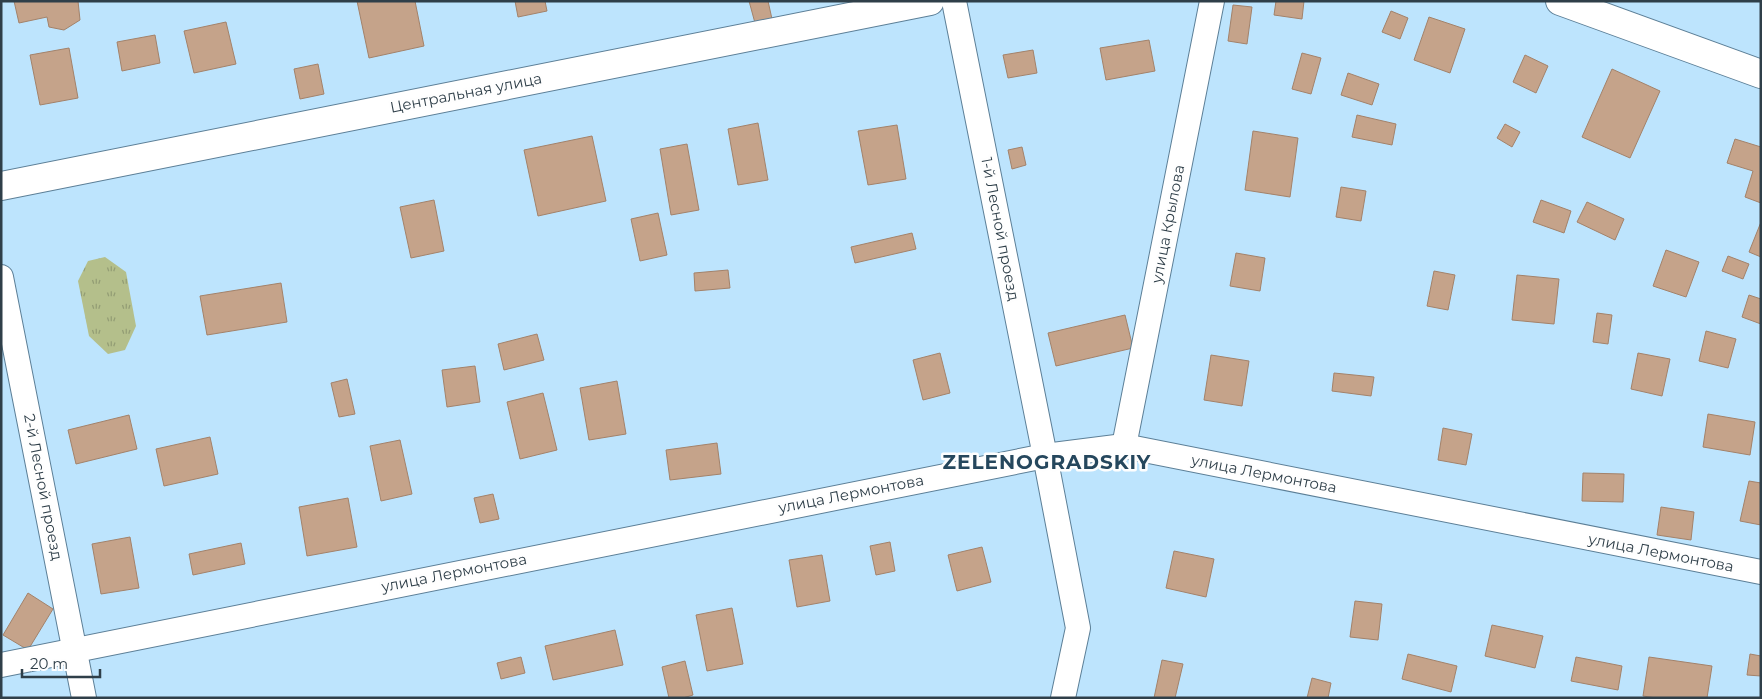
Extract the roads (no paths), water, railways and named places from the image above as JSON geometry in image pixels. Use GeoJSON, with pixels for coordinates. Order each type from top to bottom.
{"type":"FeatureCollection","features":[{"type":"Feature","properties":{"kind":"street","name":"Центральная улица"},"geometry":{"type":"LineString","coordinates":[[1,186],[930,1]]}},
{"type":"Feature","properties":{"kind":"street","name":"1-й Лесной проезд"},"geometry":{"type":"LineString","coordinates":[[954,1],[1045,456]]}},
{"type":"Feature","properties":{"kind":"street","name":"улица Крылова"},"geometry":{"type":"LineString","coordinates":[[1124,446],[1212,1]]}},
{"type":"Feature","properties":{"kind":"street"},"geometry":{"type":"LineString","coordinates":[[1560,1],[1761,74]]}},
{"type":"Feature","properties":{"kind":"street","name":"2-й Лесной проезд"},"geometry":{"type":"LineString","coordinates":[[1,277],[84,698]]}},
{"type":"Feature","properties":{"kind":"street","name":"улица Лермонтова"},"geometry":{"type":"LineString","coordinates":[[1,665],[1045,456],[1124,446],[1761,572]]}},
{"type":"Feature","properties":{"kind":"street"},"geometry":{"type":"LineString","coordinates":[[1045,456],[1078,628],[1063,698]]}},
{"type":"Feature","properties":{"kind":"district","name":"ZELENOGRADSKIY"},"geometry":{"type":"Point","coordinates":[1047,462]}}]}
